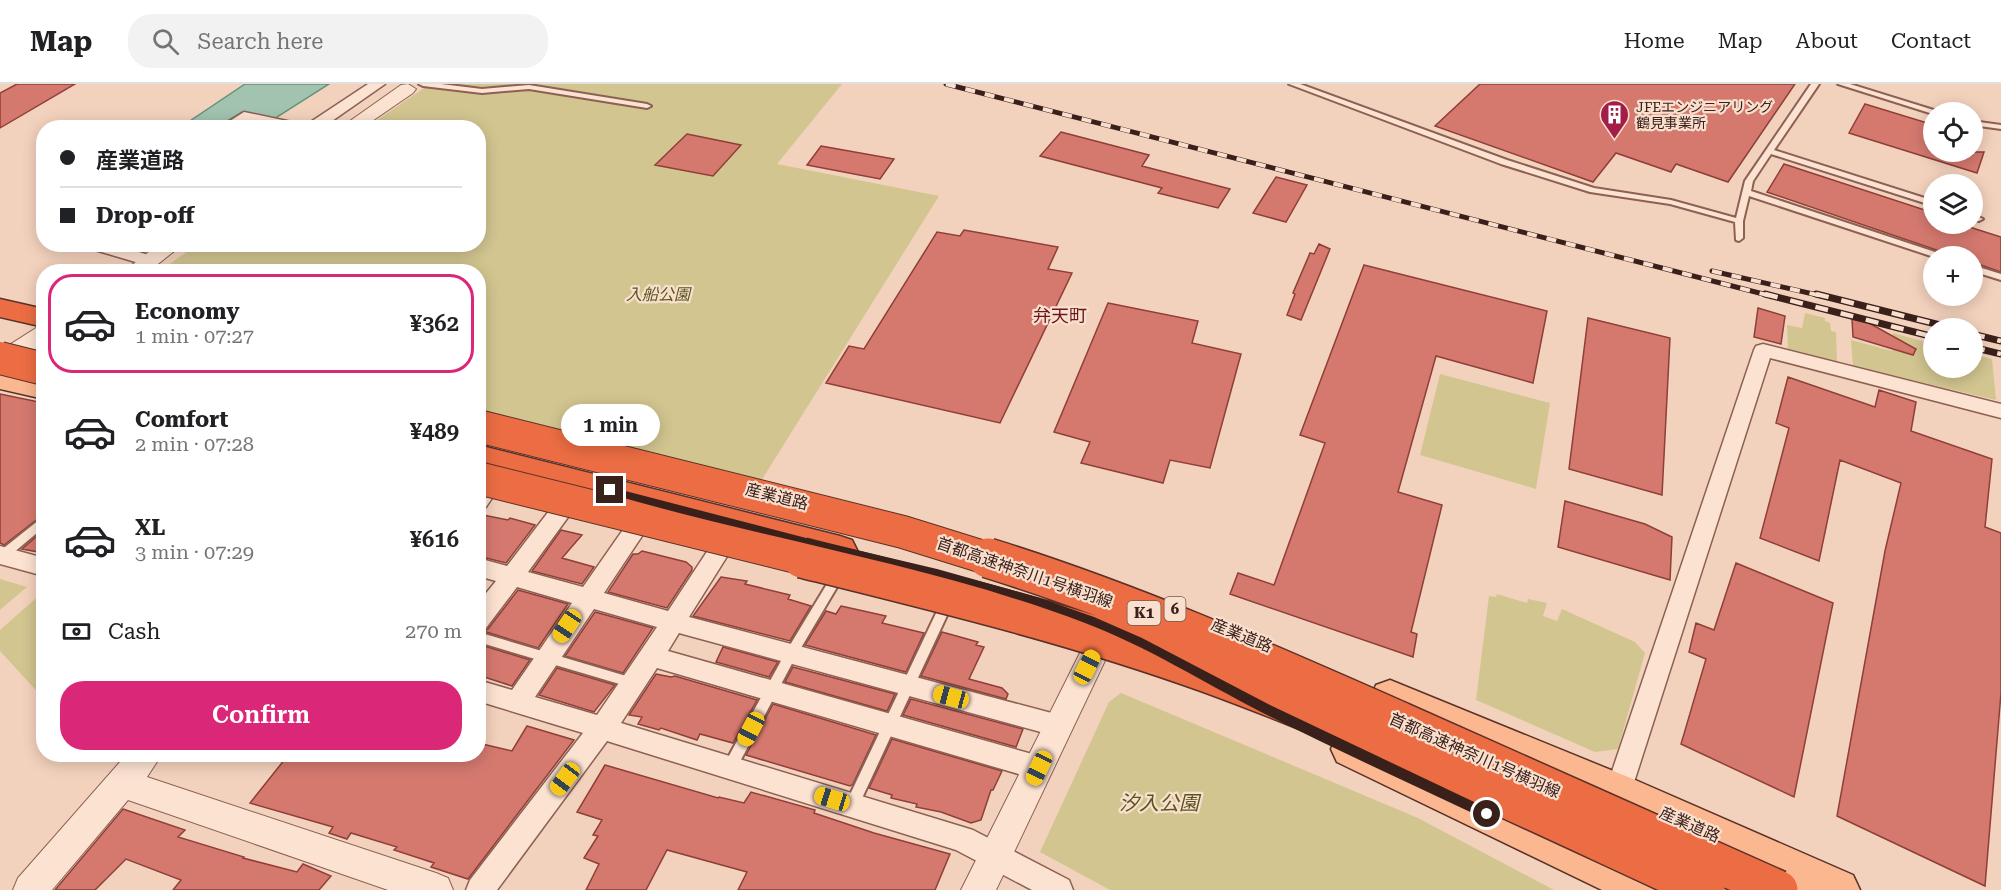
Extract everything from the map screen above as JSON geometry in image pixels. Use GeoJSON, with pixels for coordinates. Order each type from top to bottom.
{"type":"FeatureCollection","features":[{"type":"Feature","properties":{"kind":"highway"},"geometry":{"type":"LineString","coordinates":[[0,308],[36,316]]}},
{"type":"Feature","properties":{"kind":"highway"},"geometry":{"type":"LineString","coordinates":[[2,365],[36,363]]}},
{"type":"Feature","properties":{"kind":"highway"},"geometry":{"type":"LineString","coordinates":[[2,365],[36,368]]}},
{"type":"Feature","properties":{"kind":"highway","name":"首都高速神奈川1号横羽線"},"geometry":{"type":"LineString","coordinates":[[486,428],[892,529],[1064,582],[1152,616],[1289,674],[1778,890]]}},
{"type":"Feature","properties":{"kind":"highway"},"geometry":{"type":"LineString","coordinates":[[486,445],[526,461],[810,543],[937,573],[1040,603],[1090,620],[1138,641],[1266,709]]}},
{"type":"Feature","properties":{"kind":"highway"},"geometry":{"type":"LineString","coordinates":[[486,458],[526,461],[796,522],[865,530],[922,532]]}},
{"type":"Feature","properties":{"kind":"highway","name":"首都高速神奈川1号横羽線"},"geometry":{"type":"LineString","coordinates":[[486,493],[966,599],[1135,648],[1224,679],[1342,727],[1705,890]]}},
{"type":"Feature","properties":{"kind":"main road"},"geometry":{"type":"LineString","coordinates":[[0,314],[36,321]]}},
{"type":"Feature","properties":{"kind":"main road"},"geometry":{"type":"LineString","coordinates":[[2,365],[36,384]]}},
{"type":"Feature","properties":{"kind":"main road","name":"産業道路"},"geometry":{"type":"LineString","coordinates":[[486,428],[756,490],[922,532],[1133,592],[1618,792],[1838,890]]}},
{"type":"Feature","properties":{"kind":"main road"},"geometry":{"type":"LineString","coordinates":[[486,494],[720,550],[834,582],[944,609],[1096,650],[1216,689],[1266,709],[1649,890]]}},
{"type":"Feature","properties":{"kind":"street"},"geometry":{"type":"LineString","coordinates":[[323,120],[378,84]]}},
{"type":"Feature","properties":{"kind":"street"},"geometry":{"type":"LineString","coordinates":[[384,84],[415,86]]}},
{"type":"Feature","properties":{"kind":"street"},"geometry":{"type":"LineString","coordinates":[[362,120],[415,86]]}},
{"type":"Feature","properties":{"kind":"street"},"geometry":{"type":"LineString","coordinates":[[238,120],[244,116],[263,120]]}},
{"type":"Feature","properties":{"kind":"street"},"geometry":{"type":"LineString","coordinates":[[111,252],[137,264]]}},
{"type":"Feature","properties":{"kind":"street"},"geometry":{"type":"LineString","coordinates":[[144,264],[161,252]]}},
{"type":"Feature","properties":{"kind":"street"},"geometry":{"type":"LineString","coordinates":[[2,365],[36,339]]}},
{"type":"Feature","properties":{"kind":"street"},"geometry":{"type":"LineString","coordinates":[[1593,864],[1763,350],[2001,411]]}},
{"type":"Feature","properties":{"kind":"street"},"geometry":{"type":"LineString","coordinates":[[486,610],[560,513]]}},
{"type":"Feature","properties":{"kind":"street"},"geometry":{"type":"LineString","coordinates":[[517,702],[587,596],[635,530]]}},
{"type":"Feature","properties":{"kind":"street"},"geometry":{"type":"LineString","coordinates":[[480,890],[602,730],[720,550]]}},
{"type":"Feature","properties":{"kind":"street"},"geometry":{"type":"LineString","coordinates":[[1,555],[36,565]]}},
{"type":"Feature","properties":{"kind":"street"},"geometry":{"type":"LineString","coordinates":[[486,569],[1059,726]]}},
{"type":"Feature","properties":{"kind":"street"},"geometry":{"type":"LineString","coordinates":[[978,890],[1096,650]]}},
{"type":"Feature","properties":{"kind":"street"},"geometry":{"type":"LineString","coordinates":[[651,656],[1039,768]]}},
{"type":"Feature","properties":{"kind":"street"},"geometry":{"type":"LineString","coordinates":[[486,692],[973,843],[1059,890]]}},
{"type":"Feature","properties":{"kind":"street"},"geometry":{"type":"LineString","coordinates":[[30,890],[140,762]]}},
{"type":"Feature","properties":{"kind":"street"},"geometry":{"type":"LineString","coordinates":[[122,783],[436,890]]}},
{"type":"Feature","properties":{"kind":"lane"},"geometry":{"type":"LineString","coordinates":[[1293,84],[1504,162],[1593,190],[1671,202],[1739,221]]}},
{"type":"Feature","properties":{"kind":"lane"},"geometry":{"type":"LineString","coordinates":[[1739,238],[1739,221],[1749,181],[1815,84]]}},
{"type":"Feature","properties":{"kind":"lane"},"geometry":{"type":"LineString","coordinates":[[1842,84],[1923,108]]}},
{"type":"Feature","properties":{"kind":"lane"},"geometry":{"type":"LineString","coordinates":[[415,86],[482,91],[529,87],[647,106]]}},
{"type":"Feature","properties":{"kind":"lane"},"geometry":{"type":"LineString","coordinates":[[1983,125],[2001,127]]}},
{"type":"Feature","properties":{"kind":"lane"},"geometry":{"type":"LineString","coordinates":[[1769,152],[1923,201]]}},
{"type":"Feature","properties":{"kind":"lane"},"geometry":{"type":"LineString","coordinates":[[1746,192],[1923,251]]}},
{"type":"Feature","properties":{"kind":"lane"},"geometry":{"type":"LineString","coordinates":[[1983,272],[2001,278]]}},
{"type":"Feature","properties":{"kind":"lane"},"geometry":{"type":"LineString","coordinates":[[1,555],[36,527]]}},
{"type":"Feature","properties":{"kind":"lane"},"geometry":{"type":"LineString","coordinates":[[730,767],[791,654],[834,582]]}},
{"type":"Feature","properties":{"kind":"lane"},"geometry":{"type":"LineString","coordinates":[[852,805],[944,609]]}},
{"type":"Feature","properties":{"kind":"lane"},"geometry":{"type":"LineString","coordinates":[[486,639],[633,683]]}},
{"type":"Feature","properties":{"kind":"green space","name":"入船公園"},"geometry":{"type":"Polygon","coordinates":[[[430,84],[842,84],[777,164],[939,196],[753,494],[486,439],[486,264],[170,264],[187,252],[486,252],[486,120],[377,120],[430,84]]]}},
{"type":"Feature","properties":{"kind":"green space"},"geometry":{"type":"Polygon","coordinates":[[[1805,313],[1825,318],[1825,321],[1830,323],[1831,331],[1836,332],[1837,362],[1788,351],[1787,325],[1802,328],[1805,313]]]}},
{"type":"Feature","properties":{"kind":"green space"},"geometry":{"type":"Polygon","coordinates":[[[1893,333],[1923,341],[1923,378],[1983,378],[1983,357],[1992,359],[1996,400],[1853,366],[1851,340],[1892,351],[1893,333]]]}},
{"type":"Feature","properties":{"kind":"green space"},"geometry":{"type":"Polygon","coordinates":[[[1440,374],[1550,403],[1536,489],[1420,455],[1440,374]]]}},
{"type":"Feature","properties":{"kind":"green space"},"geometry":{"type":"Polygon","coordinates":[[[0,579],[27,587],[0,610],[0,579]]]}},
{"type":"Feature","properties":{"kind":"green space"},"geometry":{"type":"Polygon","coordinates":[[[1497,594],[1527,603],[1528,599],[1547,603],[1543,616],[1557,621],[1562,609],[1635,642],[1645,653],[1618,749],[1595,752],[1476,700],[1489,596],[1496,597],[1497,594]]]}},
{"type":"Feature","properties":{"kind":"green space"},"geometry":{"type":"Polygon","coordinates":[[[36,598],[36,690],[0,651],[0,630],[36,598]]]}},
{"type":"Feature","properties":{"kind":"green space","name":"汐入公園"},"geometry":{"type":"Polygon","coordinates":[[[1121,693],[1418,818],[1554,890],[1110,890],[1040,852],[1109,702],[1121,693]]]}},
{"type":"Feature","properties":{"kind":"shaded area"},"geometry":{"type":"Polygon","coordinates":[[[245,84],[329,84],[274,119],[242,112],[229,120],[191,120],[245,84]]]}},
{"type":"Feature","properties":{"kind":"building"},"geometry":{"type":"Polygon","coordinates":[[[17,84],[75,84],[0,128],[0,93],[17,84]]]}},
{"type":"Feature","properties":{"kind":"building","name":"JFEエンジニアリング 鶴見事業所"},"geometry":{"type":"Polygon","coordinates":[[[1480,84],[1795,84],[1728,182],[1676,164],[1671,172],[1616,153],[1593,182],[1435,126],[1480,84]]]}},
{"type":"Feature","properties":{"kind":"building"},"geometry":{"type":"Polygon","coordinates":[[[1865,104],[1923,122],[1923,156],[1849,133],[1865,104]]]}},
{"type":"Feature","properties":{"kind":"building"},"geometry":{"type":"Polygon","coordinates":[[[1061,132],[1149,155],[1142,166],[1230,189],[1218,208],[1158,193],[1162,188],[1040,156],[1061,132]]]}},
{"type":"Feature","properties":{"kind":"building"},"geometry":{"type":"Polygon","coordinates":[[[687,134],[741,145],[713,176],[655,165],[687,134]]]}},
{"type":"Feature","properties":{"kind":"building"},"geometry":{"type":"Polygon","coordinates":[[[821,146],[894,159],[880,179],[807,165],[821,146]]]}},
{"type":"Feature","properties":{"kind":"building"},"geometry":{"type":"Polygon","coordinates":[[[1942,162],[1981,162],[1977,173],[1942,162]]]}},
{"type":"Feature","properties":{"kind":"building"},"geometry":{"type":"Polygon","coordinates":[[[1784,164],[1923,209],[1923,234],[1983,234],[1983,231],[2001,237],[2001,272],[1983,266],[1983,246],[1925,246],[1767,192],[1784,164]]]}},
{"type":"Feature","properties":{"kind":"building"},"geometry":{"type":"Polygon","coordinates":[[[1276,177],[1307,185],[1286,222],[1253,213],[1276,177]]]}},
{"type":"Feature","properties":{"kind":"building"},"geometry":{"type":"Polygon","coordinates":[[[964,230],[1058,247],[1048,269],[1072,273],[1000,423],[826,383],[849,346],[864,349],[937,232],[960,236],[964,230]]]}},
{"type":"Feature","properties":{"kind":"building"},"geometry":{"type":"Polygon","coordinates":[[[1319,244],[1330,249],[1301,320],[1287,315],[1295,294],[1293,293],[1310,253],[1314,254],[1319,244]]]}},
{"type":"Feature","properties":{"kind":"building"},"geometry":{"type":"Polygon","coordinates":[[[1364,265],[1547,311],[1533,383],[1436,356],[1398,492],[1442,505],[1411,632],[1417,634],[1413,657],[1230,594],[1238,573],[1274,585],[1325,443],[1300,435],[1364,265]]]}},
{"type":"Feature","properties":{"kind":"building"},"geometry":{"type":"Polygon","coordinates":[[[1108,303],[1198,321],[1192,343],[1241,354],[1210,468],[1170,460],[1163,483],[1081,463],[1090,442],[1054,432],[1108,303]]]}},
{"type":"Feature","properties":{"kind":"building"},"geometry":{"type":"Polygon","coordinates":[[[1758,308],[1785,316],[1781,344],[1754,337],[1758,308]]]}},
{"type":"Feature","properties":{"kind":"building"},"geometry":{"type":"Polygon","coordinates":[[[1588,318],[1670,338],[1662,495],[1569,469],[1588,318]]]}},
{"type":"Feature","properties":{"kind":"building"},"geometry":{"type":"Polygon","coordinates":[[[1852,319],[1869,323],[1916,349],[1913,355],[1853,337],[1852,319]]]}},
{"type":"Feature","properties":{"kind":"building"},"geometry":{"type":"Polygon","coordinates":[[[1788,377],[1875,407],[1879,390],[1916,402],[1911,431],[1992,459],[1985,527],[2001,533],[2001,693],[1985,886],[1837,816],[1885,551],[1901,483],[1840,460],[1819,561],[1760,538],[1789,428],[1776,423],[1788,377]]]}},
{"type":"Feature","properties":{"kind":"building"},"geometry":{"type":"Polygon","coordinates":[[[0,394],[36,401],[36,520],[4,545],[0,543],[0,394]]]}},
{"type":"Feature","properties":{"kind":"building"},"geometry":{"type":"Polygon","coordinates":[[[1565,501],[1645,524],[1672,537],[1670,580],[1558,547],[1565,501]]]}},
{"type":"Feature","properties":{"kind":"building"},"geometry":{"type":"Polygon","coordinates":[[[486,516],[508,520],[510,518],[535,525],[506,563],[486,558],[486,516]]]}},
{"type":"Feature","properties":{"kind":"building"},"geometry":{"type":"Polygon","coordinates":[[[561,530],[582,535],[562,558],[594,567],[582,584],[532,571],[561,530]]]}},
{"type":"Feature","properties":{"kind":"building"},"geometry":{"type":"Polygon","coordinates":[[[36,537],[36,552],[22,549],[36,537]]]}},
{"type":"Feature","properties":{"kind":"building"},"geometry":{"type":"Polygon","coordinates":[[[642,551],[686,562],[692,567],[667,608],[608,592],[633,554],[642,551]]]}},
{"type":"Feature","properties":{"kind":"building"},"geometry":{"type":"Polygon","coordinates":[[[1736,563],[1833,603],[1794,797],[1681,744],[1706,659],[1689,652],[1696,623],[1714,630],[1736,563]]]}},
{"type":"Feature","properties":{"kind":"building"},"geometry":{"type":"Polygon","coordinates":[[[721,577],[747,581],[745,584],[790,595],[788,599],[811,606],[790,641],[693,616],[721,577]]]}},
{"type":"Feature","properties":{"kind":"building"},"geometry":{"type":"Polygon","coordinates":[[[518,590],[568,604],[538,648],[486,632],[518,590]]]}},
{"type":"Feature","properties":{"kind":"building"},"geometry":{"type":"Polygon","coordinates":[[[841,606],[886,616],[882,623],[924,633],[906,672],[805,645],[826,611],[836,614],[841,606]]]}},
{"type":"Feature","properties":{"kind":"building"},"geometry":{"type":"Polygon","coordinates":[[[595,612],[653,628],[623,673],[565,656],[595,612]]]}},
{"type":"Feature","properties":{"kind":"building"},"geometry":{"type":"Polygon","coordinates":[[[942,632],[978,642],[976,645],[984,647],[969,679],[1002,688],[1008,694],[1006,699],[921,676],[942,632]]]}},
{"type":"Feature","properties":{"kind":"building"},"geometry":{"type":"Polygon","coordinates":[[[486,646],[530,660],[512,686],[486,678],[486,646]]]}},
{"type":"Feature","properties":{"kind":"building"},"geometry":{"type":"Polygon","coordinates":[[[723,647],[778,662],[769,677],[716,662],[723,647]]]}},
{"type":"Feature","properties":{"kind":"building"},"geometry":{"type":"Polygon","coordinates":[[[793,667],[895,694],[887,711],[785,682],[793,667]]]}},
{"type":"Feature","properties":{"kind":"building"},"geometry":{"type":"Polygon","coordinates":[[[557,668],[615,685],[594,712],[539,695],[557,668]]]}},
{"type":"Feature","properties":{"kind":"building"},"geometry":{"type":"Polygon","coordinates":[[[656,674],[675,676],[757,700],[733,743],[700,734],[697,740],[661,728],[659,730],[638,724],[642,717],[629,715],[656,674]]]}},
{"type":"Feature","properties":{"kind":"building"},"geometry":{"type":"Polygon","coordinates":[[[911,699],[1023,729],[1016,747],[903,715],[911,699]]]}},
{"type":"Feature","properties":{"kind":"building"},"geometry":{"type":"Polygon","coordinates":[[[773,704],[876,735],[853,784],[850,786],[746,755],[773,704]]]}},
{"type":"Feature","properties":{"kind":"building"},"geometry":{"type":"Polygon","coordinates":[[[527,726],[574,740],[468,879],[431,867],[434,863],[394,850],[397,847],[351,833],[347,839],[329,833],[333,827],[250,803],[283,762],[486,762],[486,745],[512,751],[527,726]]]}},
{"type":"Feature","properties":{"kind":"building"},"geometry":{"type":"Polygon","coordinates":[[[892,739],[1002,771],[991,790],[981,820],[971,823],[941,812],[916,807],[917,804],[891,798],[892,795],[869,788],[892,739]]]}},
{"type":"Feature","properties":{"kind":"building"},"geometry":{"type":"Polygon","coordinates":[[[605,765],[718,798],[744,803],[751,792],[815,810],[814,813],[874,833],[950,854],[935,890],[738,890],[747,872],[667,850],[646,890],[586,890],[599,864],[584,858],[598,836],[593,835],[602,820],[577,812],[605,765]]]}},
{"type":"Feature","properties":{"kind":"building"},"geometry":{"type":"Polygon","coordinates":[[[123,809],[185,830],[178,837],[243,858],[297,872],[303,864],[331,876],[319,890],[173,890],[181,880],[126,859],[95,890],[55,890],[123,809]]]}},
{"type":"Feature","properties":{"kind":"railway"},"geometry":{"type":"LineString","coordinates":[[946,84],[1771,296]]}},
{"type":"Feature","properties":{"kind":"railway"},"geometry":{"type":"LineString","coordinates":[[1712,271],[1822,296]]}},
{"type":"Feature","properties":{"kind":"railway"},"geometry":{"type":"LineString","coordinates":[[1765,294],[1923,334]]}},
{"type":"Feature","properties":{"kind":"railway"},"geometry":{"type":"LineString","coordinates":[[1816,294],[1923,321]]}},
{"type":"Feature","properties":{"kind":"railway"},"geometry":{"type":"LineString","coordinates":[[1983,337],[2001,341]]}},
{"type":"Feature","properties":{"kind":"railway"},"geometry":{"type":"LineString","coordinates":[[1983,350],[2001,354]]}},
{"type":"Feature","properties":{"kind":"place","name":"JFEエンジニアリング 鶴見事業所"},"geometry":{"type":"Point","coordinates":[1615,140]}},
{"type":"Feature","properties":{"kind":"district","name":"弁天町"},"geometry":{"type":"Point","coordinates":[1060,316]}},
{"type":"Feature","properties":{"kind":"route"},"geometry":{"type":"LineString","coordinates":[[610,490],[810,543],[937,573],[1090,620],[1138,641],[1266,709],[1487,814]]}}]}
